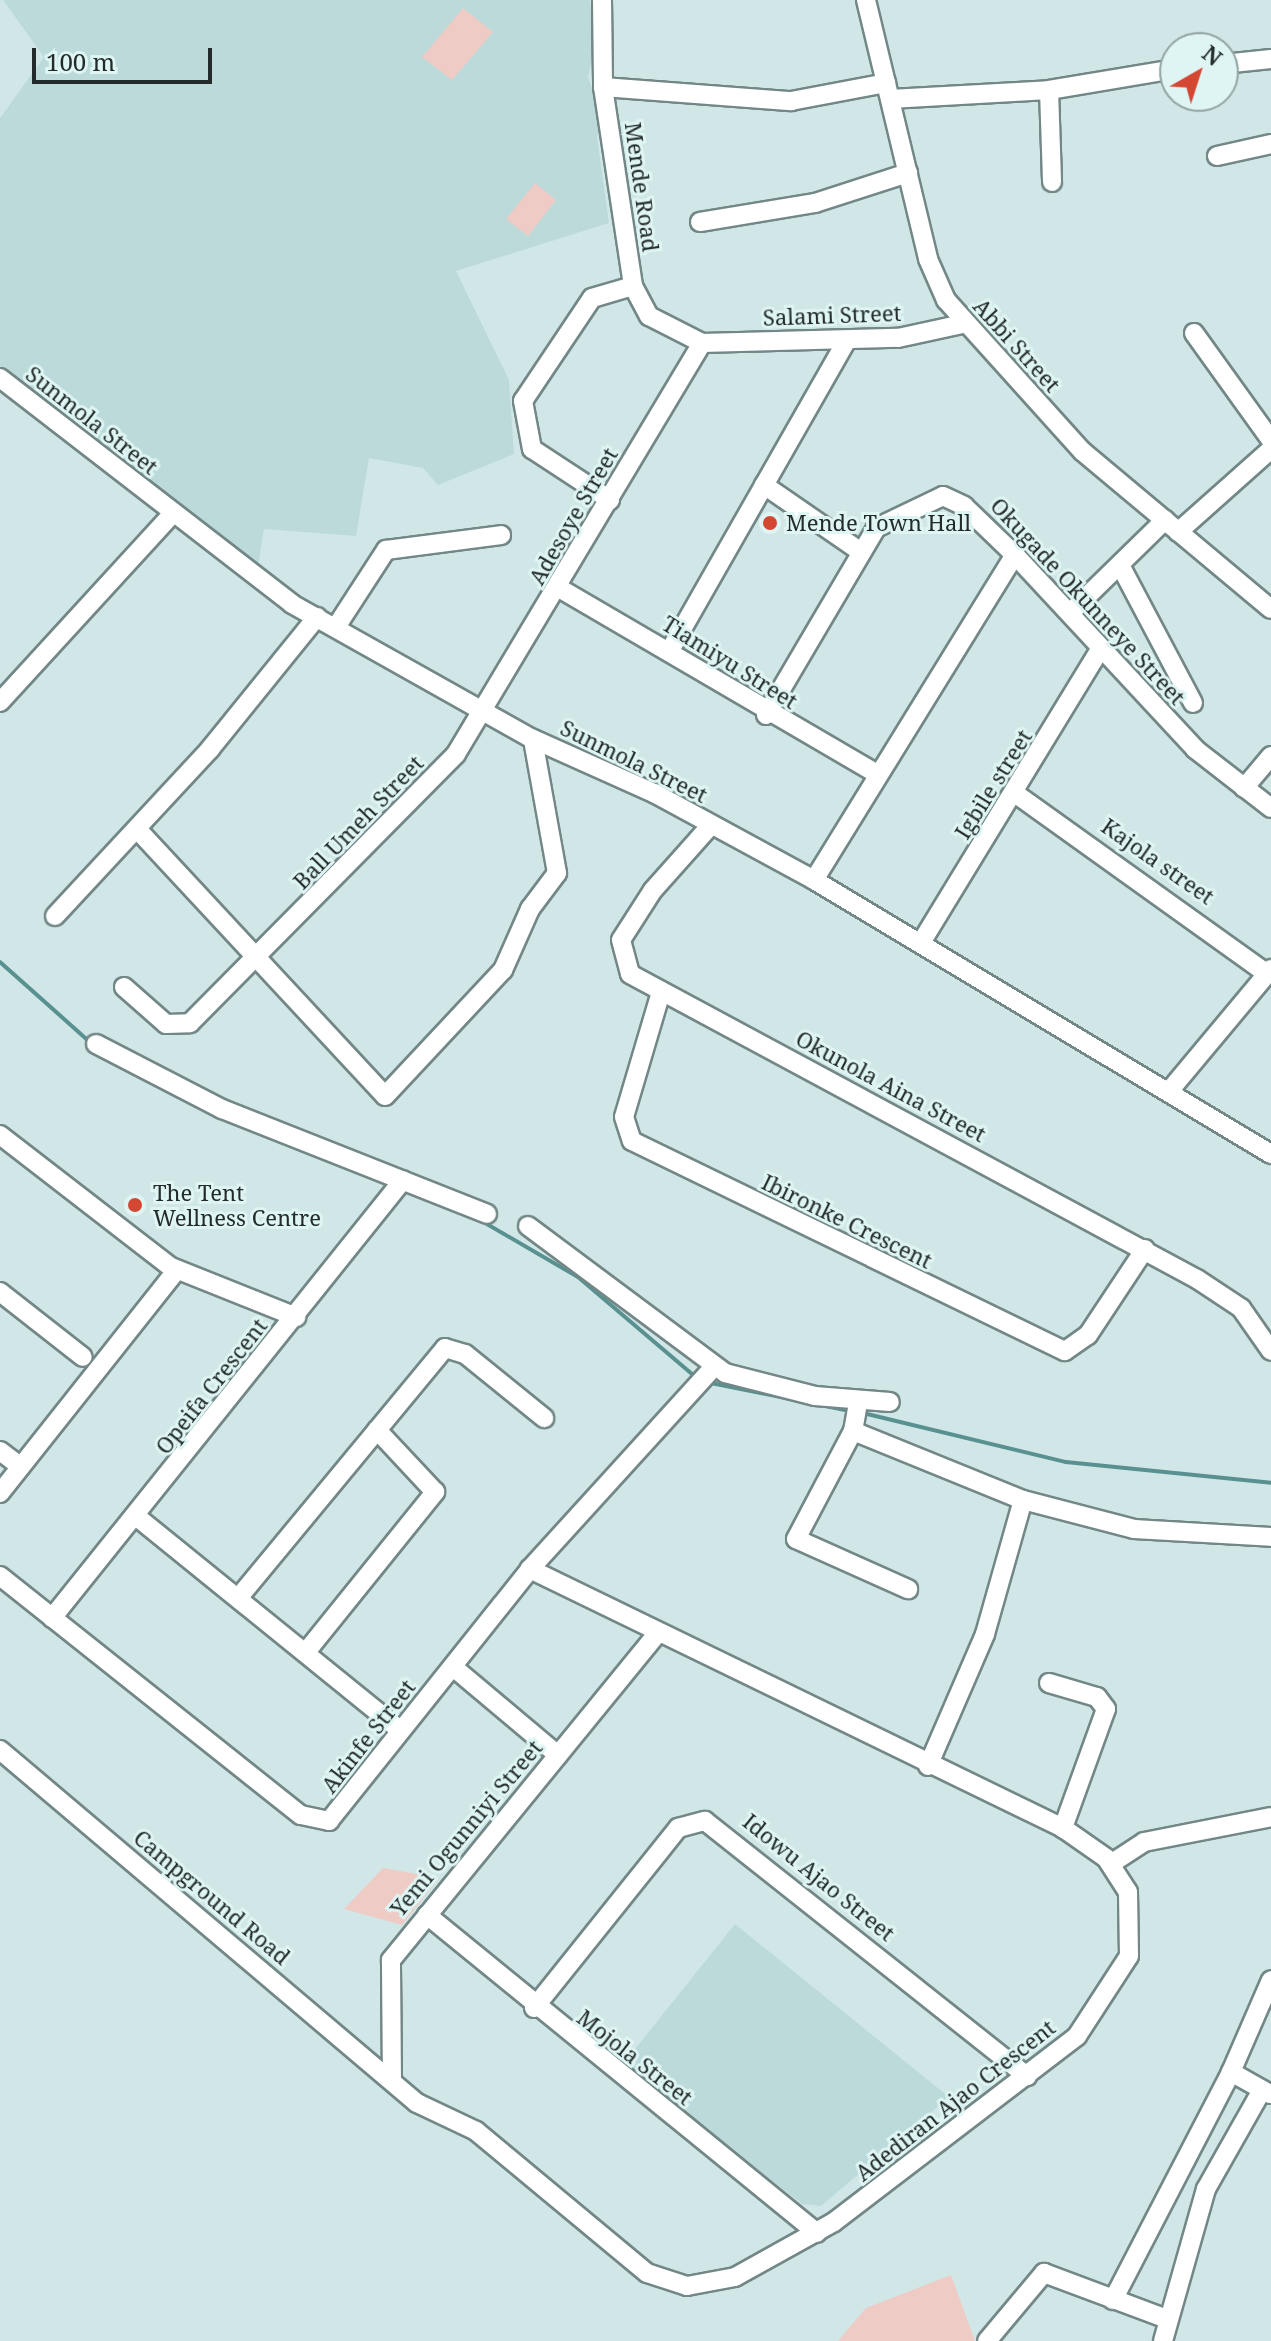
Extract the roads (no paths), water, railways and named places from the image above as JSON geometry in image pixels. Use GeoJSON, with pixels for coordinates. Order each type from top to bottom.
{"type":"FeatureCollection","features":[{"type":"Feature","properties":{"kind":"street","name":"Mende Road"},"geometry":{"type":"LineString","coordinates":[[602,0],[603,87],[633,286],[663,329],[702,343]]}},
{"type":"Feature","properties":{"kind":"street","name":"Abbi Street"},"geometry":{"type":"LineString","coordinates":[[866,0],[928,259],[962,324],[1082,451],[1271,609]]}},
{"type":"Feature","properties":{"kind":"street"},"geometry":{"type":"LineString","coordinates":[[1239,62],[1271,59]]}},
{"type":"Feature","properties":{"kind":"street"},"geometry":{"type":"LineString","coordinates":[[603,87],[791,101],[888,91],[1049,90],[1159,72]]}},
{"type":"Feature","properties":{"kind":"street"},"geometry":{"type":"LineString","coordinates":[[1049,90],[1052,182]]}},
{"type":"Feature","properties":{"kind":"street"},"geometry":{"type":"LineString","coordinates":[[1217,156],[1271,144]]}},
{"type":"Feature","properties":{"kind":"street"},"geometry":{"type":"LineString","coordinates":[[700,222],[815,203],[908,173]]}},
{"type":"Feature","properties":{"kind":"street"},"geometry":{"type":"LineString","coordinates":[[610,500],[532,449],[523,401],[592,298],[633,286]]}},
{"type":"Feature","properties":{"kind":"street","name":"Salami Street"},"geometry":{"type":"LineString","coordinates":[[702,343],[846,342],[962,324]]}},
{"type":"Feature","properties":{"kind":"street"},"geometry":{"type":"LineString","coordinates":[[1194,333],[1271,440]]}},
{"type":"Feature","properties":{"kind":"street"},"geometry":{"type":"LineString","coordinates":[[669,652],[846,342]]}},
{"type":"Feature","properties":{"kind":"street","name":"Adesoye Street"},"geometry":{"type":"LineString","coordinates":[[486,713],[702,343]]}},
{"type":"Feature","properties":{"kind":"street","name":"Sunmola Street"},"geometry":{"type":"LineString","coordinates":[[0,378],[260,584],[533,739],[711,825],[814,880],[922,941],[1271,1154]]}},
{"type":"Feature","properties":{"kind":"street"},"geometry":{"type":"LineString","coordinates":[[1070,613],[1120,565],[1271,449]]}},
{"type":"Feature","properties":{"kind":"street"},"geometry":{"type":"LineString","coordinates":[[764,485],[861,552]]}},
{"type":"Feature","properties":{"kind":"street","name":"Okugade Okunneye Street"},"geometry":{"type":"LineString","coordinates":[[766,715],[861,552],[889,518],[943,496],[964,506],[1015,555],[1195,749],[1271,808]]}},
{"type":"Feature","properties":{"kind":"street"},"geometry":{"type":"LineString","coordinates":[[0,702],[172,514]]}},
{"type":"Feature","properties":{"kind":"street"},"geometry":{"type":"LineString","coordinates":[[336,627],[386,550],[501,535]]}},
{"type":"Feature","properties":{"kind":"street"},"geometry":{"type":"LineString","coordinates":[[814,880],[1015,555]]}},
{"type":"Feature","properties":{"kind":"street"},"geometry":{"type":"LineString","coordinates":[[1120,565],[1193,703]]}},
{"type":"Feature","properties":{"kind":"street","name":"Tiamiyu Street"},"geometry":{"type":"LineString","coordinates":[[559,588],[669,652],[766,715],[877,774]]}},
{"type":"Feature","properties":{"kind":"street"},"geometry":{"type":"LineString","coordinates":[[55,916],[137,829],[317,617]]}},
{"type":"Feature","properties":{"kind":"street","name":"Igbile street"},"geometry":{"type":"LineString","coordinates":[[922,941],[1016,794],[1100,649]]}},
{"type":"Feature","properties":{"kind":"street","name":"Ball Umeh Street"},"geometry":{"type":"LineString","coordinates":[[124,987],[178,1027],[257,959],[456,754],[486,713]]}},
{"type":"Feature","properties":{"kind":"street"},"geometry":{"type":"LineString","coordinates":[[137,829],[378,1092],[389,1094],[503,970],[530,909],[557,873],[533,739]]}},
{"type":"Feature","properties":{"kind":"street"},"geometry":{"type":"LineString","coordinates":[[1244,788],[1271,756]]}},
{"type":"Feature","properties":{"kind":"street","name":"Kajola street"},"geometry":{"type":"LineString","coordinates":[[1016,794],[1269,972]]}},
{"type":"Feature","properties":{"kind":"street","name":"Okunola Aina Street"},"geometry":{"type":"LineString","coordinates":[[711,825],[653,890],[621,940],[624,967],[661,992],[1145,1249],[1241,1308],[1271,1351]]}},
{"type":"Feature","properties":{"kind":"street"},"geometry":{"type":"LineString","coordinates":[[1170,1090],[1269,972]]}},
{"type":"Feature","properties":{"kind":"street","name":"Ibironke Crescent"},"geometry":{"type":"LineString","coordinates":[[661,992],[624,1117],[632,1141],[1065,1351],[1088,1335],[1145,1249]]}},
{"type":"Feature","properties":{"kind":"street"},"geometry":{"type":"LineString","coordinates":[[96,1044],[222,1109],[400,1183],[487,1214]]}},
{"type":"Feature","properties":{"kind":"street"},"geometry":{"type":"LineString","coordinates":[[0,1135],[177,1270],[296,1317]]}},
{"type":"Feature","properties":{"kind":"street","name":"Opeifa Crescent"},"geometry":{"type":"LineString","coordinates":[[52,1618],[137,1517],[400,1183]]}},
{"type":"Feature","properties":{"kind":"street"},"geometry":{"type":"LineString","coordinates":[[528,1226],[708,1375],[856,1415],[1023,1500],[1134,1529],[1271,1537]]}},
{"type":"Feature","properties":{"kind":"street"},"geometry":{"type":"LineString","coordinates":[[0,1493],[177,1270]]}},
{"type":"Feature","properties":{"kind":"street"},"geometry":{"type":"LineString","coordinates":[[0,1292],[83,1357]]}},
{"type":"Feature","properties":{"kind":"street"},"geometry":{"type":"LineString","coordinates":[[239,1597],[445,1348],[465,1354],[544,1418]]}},
{"type":"Feature","properties":{"kind":"street","name":"Akinfe Street"},"geometry":{"type":"LineString","coordinates":[[0,1576],[312,1821],[337,1813],[530,1569],[708,1375]]}},
{"type":"Feature","properties":{"kind":"street"},"geometry":{"type":"LineString","coordinates":[[890,1402],[856,1415],[796,1539],[908,1589]]}},
{"type":"Feature","properties":{"kind":"street"},"geometry":{"type":"LineString","coordinates":[[306,1652],[435,1492],[377,1430]]}},
{"type":"Feature","properties":{"kind":"street"},"geometry":{"type":"LineString","coordinates":[[0,1451],[21,1467]]}},
{"type":"Feature","properties":{"kind":"street"},"geometry":{"type":"LineString","coordinates":[[928,1766],[985,1634],[1023,1500]]}},
{"type":"Feature","properties":{"kind":"street"},"geometry":{"type":"LineString","coordinates":[[137,1517],[400,1730]]}},
{"type":"Feature","properties":{"kind":"street"},"geometry":{"type":"LineString","coordinates":[[530,1569],[928,1766],[1063,1828],[1112,1863],[1144,1842],[1271,1817]]}},
{"type":"Feature","properties":{"kind":"street","name":"Yemi Ogunniyi Street"},"geometry":{"type":"LineString","coordinates":[[392,2081],[391,1960],[657,1634]]}},
{"type":"Feature","properties":{"kind":"street"},"geometry":{"type":"LineString","coordinates":[[453,1667],[558,1755]]}},
{"type":"Feature","properties":{"kind":"street"},"geometry":{"type":"LineString","coordinates":[[1049,1683],[1097,1697],[1106,1709],[1063,1828]]}},
{"type":"Feature","properties":{"kind":"street","name":"Campground Road"},"geometry":{"type":"LineString","coordinates":[[0,1750],[392,2081]]}},
{"type":"Feature","properties":{"kind":"street","name":"Idowu Ajao Street"},"geometry":{"type":"LineString","coordinates":[[534,2008],[678,1828],[705,1821],[1027,2076]]}},
{"type":"Feature","properties":{"kind":"street","name":"Adediran Ajao Crescent"},"geometry":{"type":"LineString","coordinates":[[392,2081],[476,2131],[660,2279],[687,2286],[735,2277],[817,2233],[1027,2076],[1093,2019],[1129,1956],[1132,1908],[1112,1863]]}},
{"type":"Feature","properties":{"kind":"street","name":"Mojola Street"},"geometry":{"type":"LineString","coordinates":[[427,1915],[534,2008],[817,2233]]}},
{"type":"Feature","properties":{"kind":"street"},"geometry":{"type":"LineString","coordinates":[[1113,2300],[1231,2072],[1271,1980]]}},
{"type":"Feature","properties":{"kind":"street"},"geometry":{"type":"LineString","coordinates":[[1163,2341],[1206,2189],[1266,2092],[1231,2072]]}},
{"type":"Feature","properties":{"kind":"street"},"geometry":{"type":"LineString","coordinates":[[987,2341],[1044,2273],[1167,2319]]}},
{"type":"Feature","properties":{"kind":"waterway"},"geometry":{"type":"LineString","coordinates":[[0,962],[91,1043]]}},
{"type":"Feature","properties":{"kind":"waterway"},"geometry":{"type":"LineString","coordinates":[[480,1220],[578,1277],[698,1379]]}},
{"type":"Feature","properties":{"kind":"waterway"},"geometry":{"type":"LineString","coordinates":[[706,1382],[850,1411]]}},
{"type":"Feature","properties":{"kind":"waterway"},"geometry":{"type":"LineString","coordinates":[[863,1413],[1066,1462],[1271,1483]]}},
{"type":"Feature","properties":{"kind":"place","name":"Mende Town Hall"},"geometry":{"type":"Point","coordinates":[770,523]}},
{"type":"Feature","properties":{"kind":"place","name":"The Tent Wellness Centre"},"geometry":{"type":"Point","coordinates":[135,1205]}}]}
